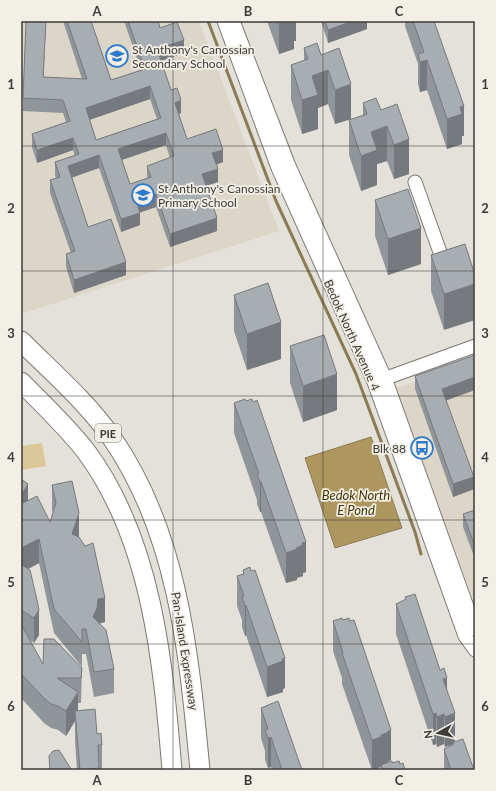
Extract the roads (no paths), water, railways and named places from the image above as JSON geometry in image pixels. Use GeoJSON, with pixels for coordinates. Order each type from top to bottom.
{"type":"FeatureCollection","features":[{"type":"Feature","properties":{"kind":"highway","name":"Pan-Island Expressway"},"geometry":{"type":"LineString","coordinates":[[21,341],[82,402],[103,427],[126,460],[153,517],[164,545],[184,630],[192,681],[200,770]]}},
{"type":"Feature","properties":{"kind":"highway","name":"PIE"},"geometry":{"type":"LineString","coordinates":[[21,382],[72,435],[100,472],[120,512],[135,547],[150,600],[164,688],[172,770]]}},
{"type":"Feature","properties":{"kind":"highway"},"geometry":{"type":"LineString","coordinates":[[164,688],[165,770]]}},
{"type":"Feature","properties":{"kind":"street","name":"Bedok North Avenue 4"},"geometry":{"type":"LineString","coordinates":[[224,21],[278,168],[381,384],[465,636],[475,650]]}},
{"type":"Feature","properties":{"kind":"street","name":"Bedok North Avenue 4"},"geometry":{"type":"LineString","coordinates":[[233,21],[289,166],[381,384],[475,629]]}},
{"type":"Feature","properties":{"kind":"street"},"geometry":{"type":"LineString","coordinates":[[416,182],[447,272]]}},
{"type":"Feature","properties":{"kind":"street"},"geometry":{"type":"LineString","coordinates":[[381,384],[475,346]]}},
{"type":"Feature","properties":{"kind":"street"},"geometry":{"type":"LineString","coordinates":[[381,384],[475,354]]}},
{"type":"Feature","properties":{"kind":"water","name":"Bedok North E Pond"},"geometry":{"type":"Polygon","coordinates":[[[371,437],[402,528],[335,548],[305,458],[371,437]]]}},
{"type":"Feature","properties":{"kind":"waterway"},"geometry":{"type":"LineString","coordinates":[[208,21],[276,201],[356,374],[415,532],[421,554]]}},
{"type":"Feature","properties":{"kind":"place","name":"St Anthony's Canossian Secondary School"},"geometry":{"type":"Point","coordinates":[117,56]}},
{"type":"Feature","properties":{"kind":"place","name":"St Anthony's Canossian Primary School"},"geometry":{"type":"Point","coordinates":[143,195]}},
{"type":"Feature","properties":{"kind":"place","name":"Blk 88"},"geometry":{"type":"Point","coordinates":[422,448]}}]}
